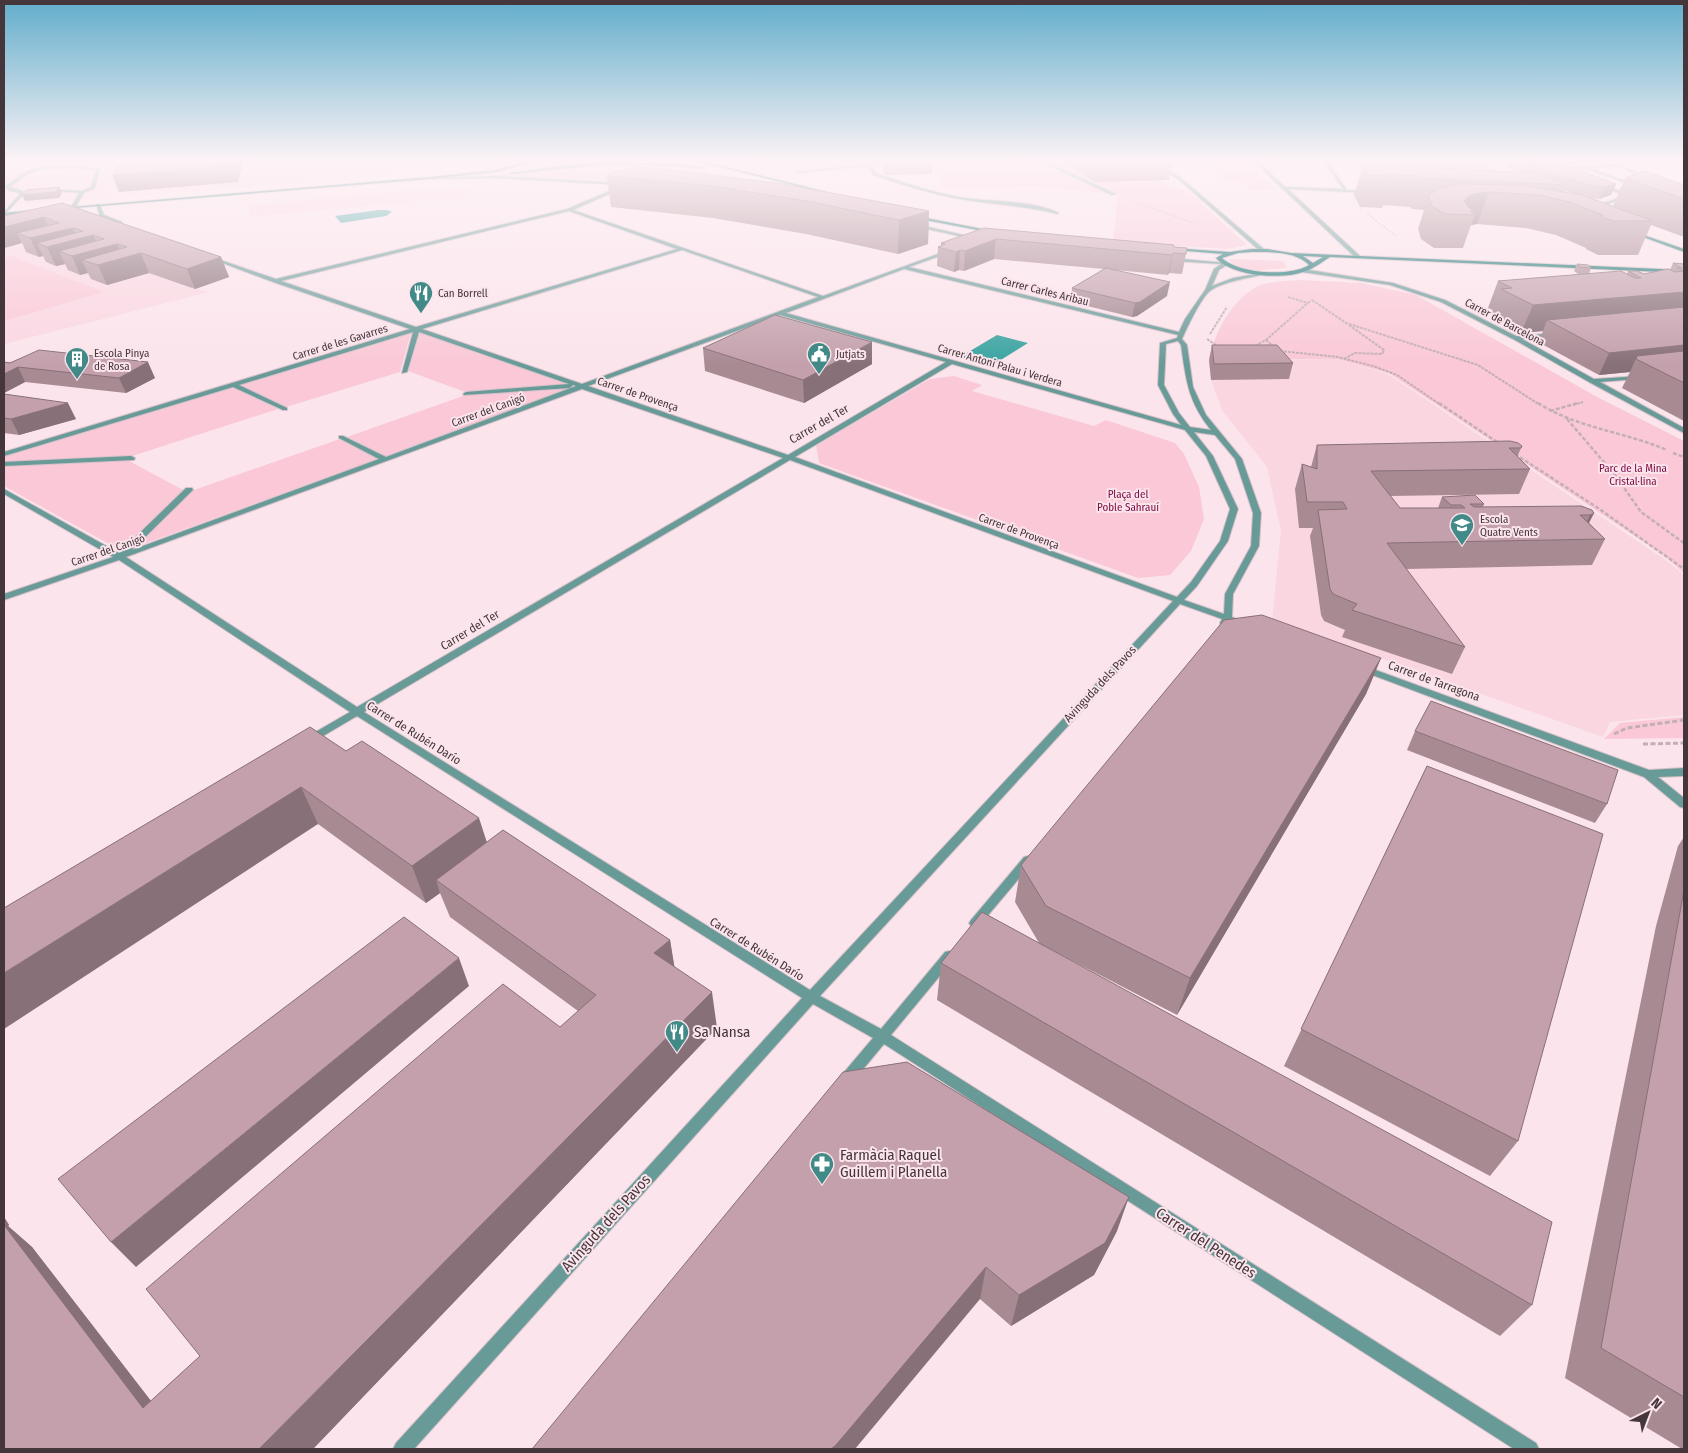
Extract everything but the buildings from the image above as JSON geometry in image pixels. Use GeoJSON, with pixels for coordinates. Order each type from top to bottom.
{"type":"FeatureCollection","features":[{"type":"Feature","properties":{"kind":"street"},"geometry":{"type":"LineString","coordinates":[[275,282],[492,229]]}},
{"type":"Feature","properties":{"kind":"street"},"geometry":{"type":"LineString","coordinates":[[623,229],[822,297]]}},
{"type":"Feature","properties":{"kind":"street"},"geometry":{"type":"LineString","coordinates":[[935,229],[978,240],[969,243]]}},
{"type":"Feature","properties":{"kind":"street"},"geometry":{"type":"LineString","coordinates":[[945,229],[954,233]]}},
{"type":"Feature","properties":{"kind":"street"},"geometry":{"type":"LineString","coordinates":[[978,229],[997,232]]}},
{"type":"Feature","properties":{"kind":"street"},"geometry":{"type":"LineString","coordinates":[[1237,229],[1263,251]]}},
{"type":"Feature","properties":{"kind":"street"},"geometry":{"type":"LineString","coordinates":[[1328,229],[1358,257]]}},
{"type":"Feature","properties":{"kind":"street"},"geometry":{"type":"LineString","coordinates":[[1626,229],[1684,251]]}},
{"type":"Feature","properties":{"kind":"street","name":"Carrer del Canigó"},"geometry":{"type":"LineString","coordinates":[[4,596],[120,557],[905,268],[960,246]]}},
{"type":"Feature","properties":{"kind":"street","name":"Carrer de les Gavarres"},"geometry":{"type":"LineString","coordinates":[[4,454],[681,249]]}},
{"type":"Feature","properties":{"kind":"street"},"geometry":{"type":"LineString","coordinates":[[1171,249],[1228,253],[1263,251],[1428,261],[1684,272]]}},
{"type":"Feature","properties":{"kind":"street"},"geometry":{"type":"LineString","coordinates":[[1224,264],[1219,258],[1228,253]]}},
{"type":"Feature","properties":{"kind":"street","name":"Carrer de Provença"},"geometry":{"type":"LineString","coordinates":[[202,254],[275,282],[583,385],[788,457],[1177,600]]}},
{"type":"Feature","properties":{"kind":"street"},"geometry":{"type":"LineString","coordinates":[[1288,254],[1305,258],[1312,265]]}},
{"type":"Feature","properties":{"kind":"street"},"geometry":{"type":"LineString","coordinates":[[1167,258],[1224,264],[1249,271],[1280,274],[1303,271],[1331,256]]}},
{"type":"Feature","properties":{"kind":"street","name":"Avinguda dels Pavos"},"geometry":{"type":"LineString","coordinates":[[402,1449],[811,997],[1177,600],[1194,584],[1224,541],[1234,509],[1209,456],[1176,414],[1161,385],[1163,343],[1179,336],[1208,290],[1217,269],[1224,264]]}},
{"type":"Feature","properties":{"kind":"street","name":"Carrer Carles Aribau"},"geometry":{"type":"LineString","coordinates":[[905,268],[1179,336]]}},
{"type":"Feature","properties":{"kind":"street","name":"Carrer de Barcelona"},"geometry":{"type":"LineString","coordinates":[[1303,271],[1364,278],[1417,291],[1443,301],[1515,338],[1684,431]]}},
{"type":"Feature","properties":{"kind":"street"},"geometry":{"type":"LineString","coordinates":[[1208,290],[1235,279],[1265,273]]}},
{"type":"Feature","properties":{"kind":"street","name":"Carrer Antoni Palau i Verdera"},"geometry":{"type":"LineString","coordinates":[[779,313],[1188,429],[1216,433]]}},
{"type":"Feature","properties":{"kind":"street"},"geometry":{"type":"LineString","coordinates":[[404,372],[417,330]]}},
{"type":"Feature","properties":{"kind":"street"},"geometry":{"type":"LineString","coordinates":[[1515,338],[1566,333]]}},
{"type":"Feature","properties":{"kind":"street"},"geometry":{"type":"LineString","coordinates":[[1179,336],[1184,345],[1190,387],[1203,416],[1238,459],[1257,513],[1255,546],[1229,594],[1228,618],[1216,633]]}},
{"type":"Feature","properties":{"kind":"street","name":"Carrer del Ter"},"geometry":{"type":"LineString","coordinates":[[300,746],[951,362]]}},
{"type":"Feature","properties":{"kind":"street"},"geometry":{"type":"LineString","coordinates":[[1591,381],[1647,376]]}},
{"type":"Feature","properties":{"kind":"street"},"geometry":{"type":"LineString","coordinates":[[234,385],[285,409]]}},
{"type":"Feature","properties":{"kind":"street"},"geometry":{"type":"LineString","coordinates":[[466,394],[583,385]]}},
{"type":"Feature","properties":{"kind":"street"},"geometry":{"type":"LineString","coordinates":[[342,437],[385,459]]}},
{"type":"Feature","properties":{"kind":"street"},"geometry":{"type":"LineString","coordinates":[[4,464],[131,458]]}},
{"type":"Feature","properties":{"kind":"street","name":"Carrer de Rubén Darío"},"geometry":{"type":"LineString","coordinates":[[4,490],[120,557],[357,712],[811,997]]}},
{"type":"Feature","properties":{"kind":"street"},"geometry":{"type":"LineString","coordinates":[[120,557],[189,490]]}},
{"type":"Feature","properties":{"kind":"street"},"geometry":{"type":"LineString","coordinates":[[1177,600],[1256,628]]}},
{"type":"Feature","properties":{"kind":"street","name":"Carrer de Tarragona"},"geometry":{"type":"LineString","coordinates":[[1357,666],[1648,774],[1684,772]]}},
{"type":"Feature","properties":{"kind":"street"},"geometry":{"type":"LineString","coordinates":[[1648,774],[1684,804]]}},
{"type":"Feature","properties":{"kind":"street"},"geometry":{"type":"LineString","coordinates":[[970,930],[1033,854]]}},
{"type":"Feature","properties":{"kind":"street"},"geometry":{"type":"LineString","coordinates":[[838,1090],[958,945]]}},
{"type":"Feature","properties":{"kind":"street"},"geometry":{"type":"LineString","coordinates":[[811,997],[882,1036]]}},
{"type":"Feature","properties":{"kind":"street","name":"Carrer del Penedes"},"geometry":{"type":"LineString","coordinates":[[882,1036],[1530,1449]]}},
{"type":"Feature","properties":{"kind":"path"},"geometry":{"type":"LineString","coordinates":[[1386,229],[1428,261]]}},
{"type":"Feature","properties":{"kind":"path"},"geometry":{"type":"LineString","coordinates":[[1252,347],[1266,340],[1312,300],[1314,296]]}},
{"type":"Feature","properties":{"kind":"path"},"geometry":{"type":"LineString","coordinates":[[1312,300],[1384,350],[1382,354],[1355,353],[1344,359]]}},
{"type":"Feature","properties":{"kind":"path"},"geometry":{"type":"LineString","coordinates":[[1221,349],[1207,339],[1229,304]]}},
{"type":"Feature","properties":{"kind":"path"},"geometry":{"type":"LineString","coordinates":[[1346,323],[1478,365],[1550,411],[1567,419],[1648,442],[1684,457]]}},
{"type":"Feature","properties":{"kind":"path"},"geometry":{"type":"LineString","coordinates":[[1266,340],[1277,350],[1296,356],[1330,355],[1397,375],[1500,444]]}},
{"type":"Feature","properties":{"kind":"path"},"geometry":{"type":"LineString","coordinates":[[1550,411],[1584,402]]}},
{"type":"Feature","properties":{"kind":"path"},"geometry":{"type":"LineString","coordinates":[[1567,419],[1616,475],[1641,512],[1684,543]]}},
{"type":"Feature","properties":{"kind":"path"},"geometry":{"type":"LineString","coordinates":[[1509,450],[1598,508],[1684,568]]}},
{"type":"Feature","properties":{"kind":"path"},"geometry":{"type":"LineString","coordinates":[[1612,735],[1627,728],[1684,720]]}},
{"type":"Feature","properties":{"kind":"shaded area"},"geometry":{"type":"Polygon","coordinates":[[[4,229],[87,229],[220,280],[196,288],[209,292],[4,344],[4,229]]]}},
{"type":"Feature","properties":{"kind":"shaded area","name":"Escola Quatre Vents"},"geometry":{"type":"Polygon","coordinates":[[[1337,359],[1388,374],[1667,561],[1684,575],[1684,715],[1610,722],[1603,737],[1272,620],[1281,531],[1267,467],[1222,410],[1211,380],[1209,360],[1337,359]]]}},
{"type":"Feature","properties":{"kind":"green space"},"geometry":{"type":"Polygon","coordinates":[[[1114,229],[1229,229],[1247,245],[1228,249],[1113,242],[1114,229]]]}},
{"type":"Feature","properties":{"kind":"green space"},"geometry":{"type":"Polygon","coordinates":[[[11,256],[104,292],[4,321],[4,258],[11,256]]]}},
{"type":"Feature","properties":{"kind":"green space"},"geometry":{"type":"Polygon","coordinates":[[[1229,259],[1283,261],[1287,268],[1248,269],[1234,264],[1229,259]]]}},
{"type":"Feature","properties":{"kind":"green space","name":"Parc de la Mina Cristal·lina"},"geometry":{"type":"Polygon","coordinates":[[[1299,280],[1361,283],[1416,295],[1599,398],[1684,441],[1684,573],[1665,556],[1389,373],[1337,359],[1209,359],[1221,325],[1235,304],[1244,296],[1264,284],[1299,280]]]}},
{"type":"Feature","properties":{"kind":"green space"},"geometry":{"type":"Polygon","coordinates":[[[419,331],[576,385],[468,393],[408,371],[419,331]]]}},
{"type":"Feature","properties":{"kind":"green space"},"geometry":{"type":"Polygon","coordinates":[[[411,333],[400,372],[286,407],[238,385],[411,333]]]}},
{"type":"Feature","properties":{"kind":"green space","name":"Plaça del Poble Sahrauí"},"geometry":{"type":"Polygon","coordinates":[[[954,376],[982,385],[972,391],[1094,426],[1106,420],[1175,443],[1184,454],[1199,487],[1204,519],[1191,551],[1170,575],[1138,578],[819,463],[816,445],[930,379],[954,376]]]}},
{"type":"Feature","properties":{"kind":"green space"},"geometry":{"type":"Polygon","coordinates":[[[231,387],[278,409],[132,456],[4,463],[4,455],[231,387]]]}},
{"type":"Feature","properties":{"kind":"green space"},"geometry":{"type":"Polygon","coordinates":[[[574,388],[387,457],[347,437],[466,395],[574,388]]]}},
{"type":"Feature","properties":{"kind":"green space"},"geometry":{"type":"Polygon","coordinates":[[[340,439],[379,459],[135,547],[191,491],[340,439]]]}},
{"type":"Feature","properties":{"kind":"green space"},"geometry":{"type":"Polygon","coordinates":[[[127,460],[185,491],[120,550],[4,486],[4,466],[127,460]]]}},
{"type":"Feature","properties":{"kind":"green space"},"geometry":{"type":"Polygon","coordinates":[[[1684,717],[1684,738],[1604,739],[1620,723],[1684,717]]]}},
{"type":"Feature","properties":{"kind":"water"},"geometry":{"type":"Polygon","coordinates":[[[997,335],[1028,343],[991,366],[960,357],[997,335]]]}},
{"type":"Feature","properties":{"kind":"place","name":"Can Borrell"},"geometry":{"type":"Point","coordinates":[421,314]}},
{"type":"Feature","properties":{"kind":"place","name":"Jutjats"},"geometry":{"type":"Point","coordinates":[819,375]}},
{"type":"Feature","properties":{"kind":"place","name":"Escola Pinya de Rosa"},"geometry":{"type":"Point","coordinates":[77,380]}},
{"type":"Feature","properties":{"kind":"place","name":"Escola Quatre Vents"},"geometry":{"type":"Point","coordinates":[1462,546]}},
{"type":"Feature","properties":{"kind":"place","name":"Sa Nansa"},"geometry":{"type":"Point","coordinates":[677,1053]}},
{"type":"Feature","properties":{"kind":"place","name":"Farmàcia Raquel Guillem i Planella"},"geometry":{"type":"Point","coordinates":[822,1185]}}]}
